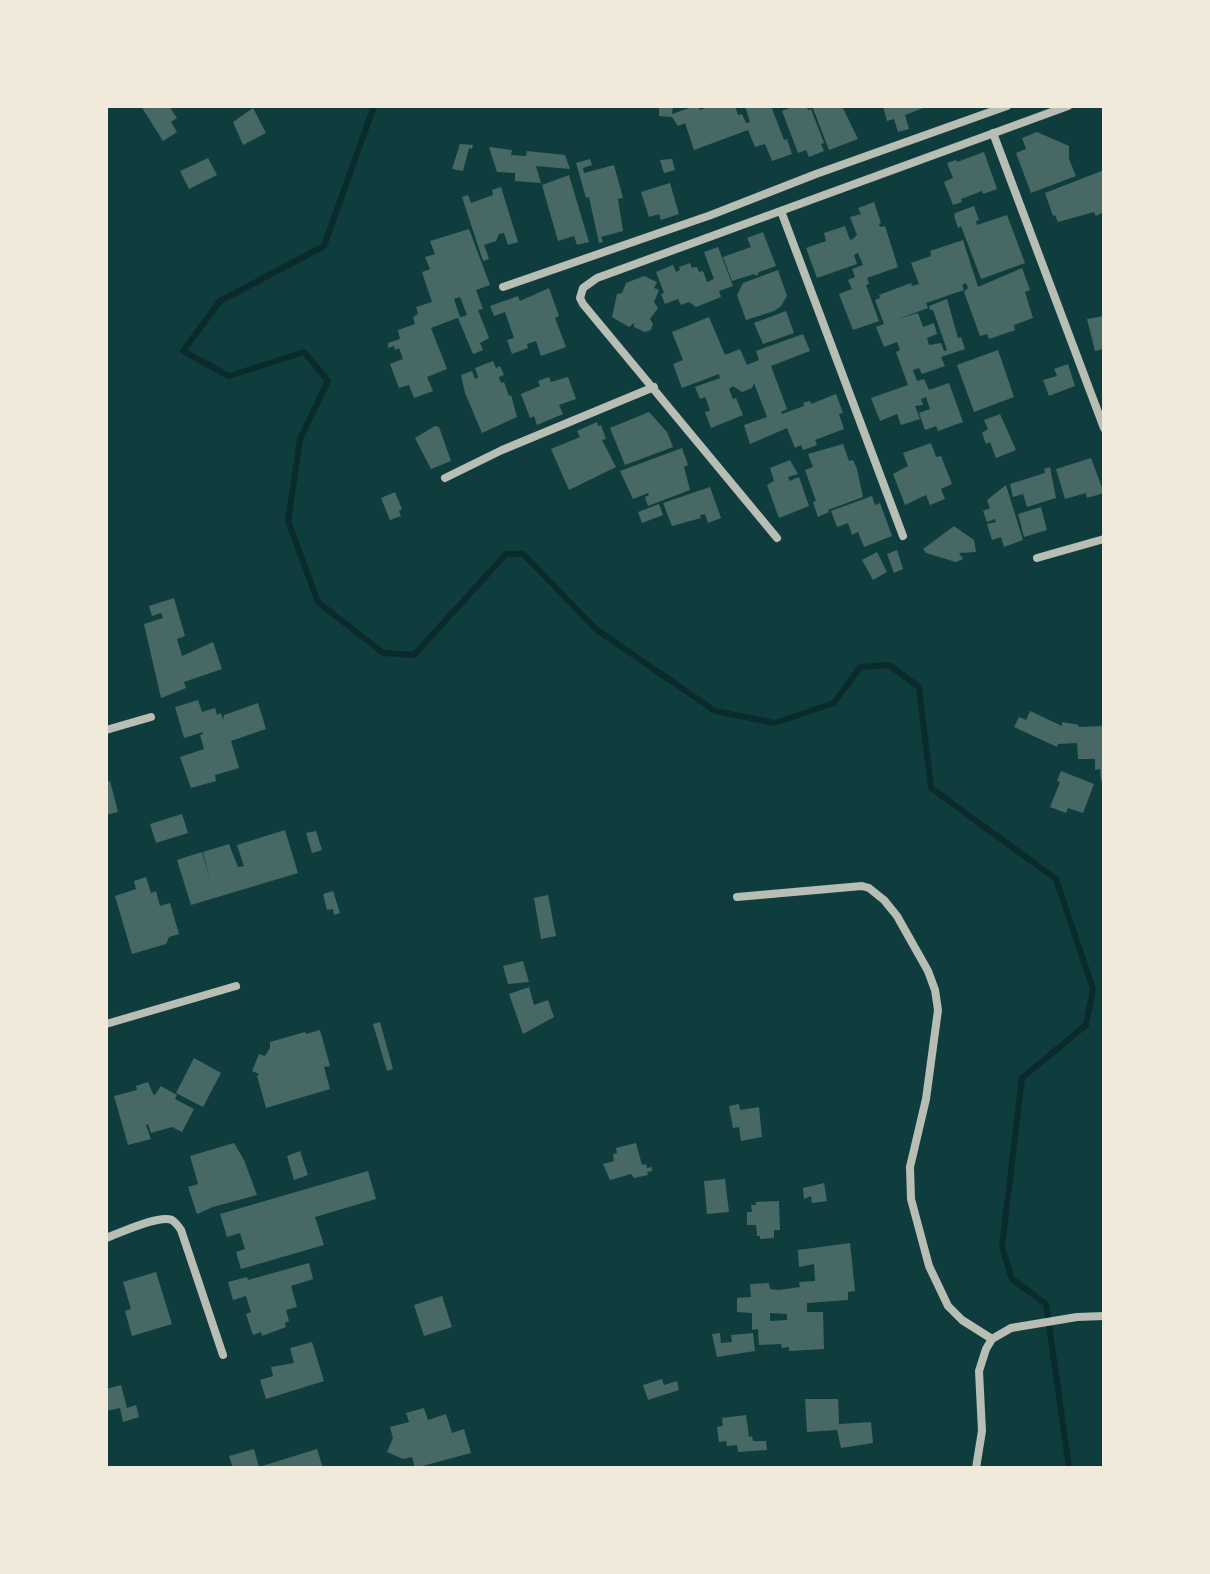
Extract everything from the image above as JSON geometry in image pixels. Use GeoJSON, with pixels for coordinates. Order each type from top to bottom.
{"type":"FeatureCollection","features":[{"type":"Feature","properties":{"kind":"street"},"geometry":{"type":"LineString","coordinates":[[503,287],[711,215],[1007,106]]}},
{"type":"Feature","properties":{"kind":"street"},"geometry":{"type":"LineString","coordinates":[[777,538],[583,304],[580,298],[583,288],[597,278],[1068,106]]}},
{"type":"Feature","properties":{"kind":"street"},"geometry":{"type":"LineString","coordinates":[[993,133],[1104,428]]}},
{"type":"Feature","properties":{"kind":"street"},"geometry":{"type":"LineString","coordinates":[[781,211],[903,536]]}},
{"type":"Feature","properties":{"kind":"street"},"geometry":{"type":"LineString","coordinates":[[445,478],[502,450],[654,387]]}},
{"type":"Feature","properties":{"kind":"street"},"geometry":{"type":"LineString","coordinates":[[1037,558],[1104,539]]}},
{"type":"Feature","properties":{"kind":"street"},"geometry":{"type":"LineString","coordinates":[[106,730],[151,717]]}},
{"type":"Feature","properties":{"kind":"street"},"geometry":{"type":"LineString","coordinates":[[737,897],[862,886],[884,900],[897,916],[928,971],[938,1010],[926,1099],[910,1167],[911,1199],[929,1266],[948,1306],[962,1320],[992,1339]]}},
{"type":"Feature","properties":{"kind":"street"},"geometry":{"type":"LineString","coordinates":[[106,1024],[236,986]]}},
{"type":"Feature","properties":{"kind":"street"},"geometry":{"type":"LineString","coordinates":[[106,1238],[160,1218],[176,1224],[181,1230],[223,1355]]}},
{"type":"Feature","properties":{"kind":"street"},"geometry":{"type":"LineString","coordinates":[[976,1468],[982,1431],[979,1371],[992,1339],[1011,1328],[1104,1316]]}},
{"type":"Feature","properties":{"kind":"building"},"geometry":{"type":"Polygon","coordinates":[[[141,106],[169,106],[177,118],[171,122],[177,132],[163,141],[141,106]]]}},
{"type":"Feature","properties":{"kind":"building"},"geometry":{"type":"Polygon","coordinates":[[[659,106],[673,106],[672,114],[695,106],[700,110],[710,106],[735,106],[746,123],[750,122],[745,106],[771,106],[792,154],[772,161],[765,144],[755,147],[748,130],[694,150],[685,123],[678,126],[672,117],[659,116],[659,106]]]}},
{"type":"Feature","properties":{"kind":"building"},"geometry":{"type":"Polygon","coordinates":[[[795,106],[811,109],[824,151],[809,157],[806,150],[798,153],[782,111],[795,106]]]}},
{"type":"Feature","properties":{"kind":"building"},"geometry":{"type":"Polygon","coordinates":[[[812,106],[842,106],[858,139],[829,150],[812,106]]]}},
{"type":"Feature","properties":{"kind":"building"},"geometry":{"type":"Polygon","coordinates":[[[883,106],[926,107],[905,115],[909,129],[898,132],[894,119],[887,121],[883,106]]]}},
{"type":"Feature","properties":{"kind":"building"},"geometry":{"type":"Polygon","coordinates":[[[253,108],[266,133],[243,145],[233,122],[253,108]]]}},
{"type":"Feature","properties":{"kind":"building"},"geometry":{"type":"Polygon","coordinates":[[[1037,132],[1069,146],[1069,159],[1076,176],[1031,193],[1016,153],[1026,149],[1022,138],[1037,132]]]}},
{"type":"Feature","properties":{"kind":"building"},"geometry":{"type":"Polygon","coordinates":[[[460,144],[473,145],[472,149],[469,148],[463,171],[452,169],[460,144]]]}},
{"type":"Feature","properties":{"kind":"building"},"geometry":{"type":"Polygon","coordinates":[[[489,147],[512,150],[511,155],[526,156],[527,151],[565,155],[570,169],[536,166],[541,183],[515,181],[515,173],[497,172],[489,147]]]}},
{"type":"Feature","properties":{"kind":"building"},"geometry":{"type":"Polygon","coordinates":[[[984,152],[997,189],[983,194],[982,191],[953,205],[944,182],[953,178],[947,163],[984,152]]]}},
{"type":"Feature","properties":{"kind":"building"},"geometry":{"type":"Polygon","coordinates":[[[208,158],[217,175],[189,189],[180,171],[208,158]]]}},
{"type":"Feature","properties":{"kind":"building"},"geometry":{"type":"Polygon","coordinates":[[[590,159],[592,165],[583,168],[584,173],[614,165],[623,198],[618,199],[623,231],[601,237],[603,242],[599,243],[589,197],[586,198],[576,163],[590,159]]]}},
{"type":"Feature","properties":{"kind":"building"},"geometry":{"type":"Polygon","coordinates":[[[672,159],[675,170],[664,173],[660,160],[672,159]]]}},
{"type":"Feature","properties":{"kind":"building"},"geometry":{"type":"Polygon","coordinates":[[[1104,170],[1104,212],[1058,222],[1045,193],[1104,170]]]}},
{"type":"Feature","properties":{"kind":"building"},"geometry":{"type":"Polygon","coordinates":[[[569,175],[589,242],[577,245],[574,236],[558,241],[542,185],[569,175]]]}},
{"type":"Feature","properties":{"kind":"building"},"geometry":{"type":"Polygon","coordinates":[[[670,183],[679,214],[661,220],[659,214],[649,217],[641,192],[670,183]]]}},
{"type":"Feature","properties":{"kind":"building"},"geometry":{"type":"Polygon","coordinates":[[[501,187],[518,242],[508,245],[504,233],[499,234],[496,241],[484,245],[489,259],[483,261],[462,197],[468,195],[471,203],[493,195],[492,190],[501,187]]]}},
{"type":"Feature","properties":{"kind":"building"},"geometry":{"type":"Polygon","coordinates":[[[874,202],[880,227],[885,226],[898,267],[867,278],[869,284],[866,285],[879,321],[853,330],[839,294],[852,289],[848,280],[855,277],[852,269],[863,265],[858,253],[854,255],[857,264],[817,278],[806,248],[826,241],[824,233],[845,226],[850,240],[853,239],[857,235],[850,217],[861,214],[858,208],[874,202]]]}},
{"type":"Feature","properties":{"kind":"building"},"geometry":{"type":"Polygon","coordinates":[[[974,206],[979,220],[976,221],[977,225],[1007,215],[1025,263],[981,279],[961,226],[958,228],[954,216],[974,206]]]}},
{"type":"Feature","properties":{"kind":"building"},"geometry":{"type":"Polygon","coordinates":[[[469,229],[490,285],[476,290],[483,309],[478,310],[489,338],[480,343],[483,350],[473,354],[458,318],[467,315],[460,297],[454,299],[460,317],[431,328],[447,369],[427,377],[433,391],[414,398],[409,385],[399,388],[390,364],[403,359],[399,348],[388,348],[388,343],[400,339],[398,330],[415,324],[413,317],[418,314],[416,307],[432,302],[422,272],[430,269],[425,257],[435,254],[430,241],[469,229]]]}},
{"type":"Feature","properties":{"kind":"building"},"geometry":{"type":"Polygon","coordinates":[[[763,232],[776,266],[759,272],[757,276],[754,274],[732,281],[723,257],[751,247],[747,238],[763,232]]]}},
{"type":"Feature","properties":{"kind":"building"},"geometry":{"type":"Polygon","coordinates":[[[963,240],[978,287],[1022,268],[1030,290],[1025,292],[1033,318],[1014,325],[1015,330],[989,339],[987,334],[980,336],[964,292],[968,288],[966,283],[962,285],[964,290],[926,303],[928,308],[898,319],[918,313],[923,327],[934,323],[937,334],[927,338],[929,345],[941,343],[944,351],[947,350],[929,306],[947,299],[958,338],[961,337],[965,349],[941,357],[945,366],[922,374],[919,368],[913,370],[917,381],[924,379],[929,390],[949,383],[963,422],[938,431],[936,426],[925,430],[919,413],[930,409],[926,397],[921,399],[923,405],[915,406],[920,419],[901,425],[897,414],[880,421],[871,398],[908,385],[896,352],[900,350],[897,342],[884,347],[876,327],[884,324],[875,300],[880,298],[879,295],[911,283],[912,286],[919,284],[911,263],[931,256],[930,251],[963,240]]]}},
{"type":"Feature","properties":{"kind":"building"},"geometry":{"type":"Polygon","coordinates":[[[718,247],[733,286],[719,291],[721,297],[696,307],[689,302],[681,305],[678,299],[665,304],[656,272],[673,265],[676,272],[680,270],[679,267],[690,263],[692,268],[703,271],[707,282],[714,279],[704,252],[718,247]]]}},
{"type":"Feature","properties":{"kind":"building"},"geometry":{"type":"Polygon","coordinates":[[[778,270],[787,296],[781,306],[746,320],[737,295],[743,283],[778,270]]]}},
{"type":"Feature","properties":{"kind":"building"},"geometry":{"type":"Polygon","coordinates":[[[644,276],[657,282],[654,288],[659,290],[654,302],[658,308],[650,319],[653,324],[651,330],[645,332],[634,327],[634,323],[629,327],[612,317],[617,294],[622,293],[626,283],[644,276]]]}},
{"type":"Feature","properties":{"kind":"building"},"geometry":{"type":"Polygon","coordinates":[[[549,288],[559,316],[555,318],[566,347],[541,356],[536,341],[512,354],[507,340],[514,338],[505,312],[494,316],[490,306],[518,296],[520,301],[549,288]]]}},
{"type":"Feature","properties":{"kind":"building"},"geometry":{"type":"Polygon","coordinates":[[[786,311],[794,333],[763,344],[754,323],[786,311]]]}},
{"type":"Feature","properties":{"kind":"building"},"geometry":{"type":"Polygon","coordinates":[[[1104,316],[1104,349],[1095,351],[1087,319],[1104,316]]]}},
{"type":"Feature","properties":{"kind":"building"},"geometry":{"type":"Polygon","coordinates":[[[709,317],[725,355],[740,349],[747,365],[759,360],[756,351],[803,334],[810,351],[771,366],[787,409],[781,412],[836,394],[843,413],[839,414],[844,429],[815,440],[817,445],[803,450],[801,445],[795,448],[787,428],[750,444],[744,425],[767,417],[754,383],[752,388],[742,392],[733,386],[729,389],[743,415],[711,428],[705,412],[710,411],[707,401],[705,397],[700,399],[695,387],[720,378],[719,374],[682,388],[673,364],[683,360],[672,332],[709,317]]]}},
{"type":"Feature","properties":{"kind":"building"},"geometry":{"type":"Polygon","coordinates":[[[998,350],[1014,397],[974,412],[957,365],[998,350]]]}},
{"type":"Feature","properties":{"kind":"building"},"geometry":{"type":"Polygon","coordinates":[[[493,361],[496,368],[500,366],[504,375],[499,377],[511,395],[517,417],[482,433],[461,375],[472,371],[475,379],[478,377],[475,368],[493,361]]]}},
{"type":"Feature","properties":{"kind":"building"},"geometry":{"type":"Polygon","coordinates":[[[1068,364],[1075,386],[1049,396],[1043,380],[1057,376],[1054,369],[1068,364]]]}},
{"type":"Feature","properties":{"kind":"building"},"geometry":{"type":"Polygon","coordinates":[[[549,377],[551,382],[568,377],[576,399],[559,405],[563,414],[537,425],[534,416],[530,418],[521,394],[540,386],[538,381],[549,377]]]}},
{"type":"Feature","properties":{"kind":"building"},"geometry":{"type":"Polygon","coordinates":[[[649,412],[667,432],[673,447],[625,465],[610,428],[649,412]]]}},
{"type":"Feature","properties":{"kind":"building"},"geometry":{"type":"Polygon","coordinates":[[[1000,414],[1016,450],[996,458],[990,442],[986,444],[982,433],[988,429],[984,420],[1000,414]]]}},
{"type":"Feature","properties":{"kind":"building"},"geometry":{"type":"Polygon","coordinates":[[[597,422],[598,426],[601,425],[606,439],[602,440],[616,467],[569,490],[551,449],[580,437],[577,431],[597,422]]]}},
{"type":"Feature","properties":{"kind":"building"},"geometry":{"type":"Polygon","coordinates":[[[435,426],[439,427],[451,461],[431,469],[415,438],[435,426]]]}},
{"type":"Feature","properties":{"kind":"building"},"geometry":{"type":"Polygon","coordinates":[[[931,443],[936,457],[941,456],[952,484],[941,489],[945,499],[930,505],[926,495],[905,505],[893,474],[908,466],[903,453],[931,443]]]}},
{"type":"Feature","properties":{"kind":"building"},"geometry":{"type":"Polygon","coordinates":[[[843,444],[849,461],[853,460],[857,469],[863,497],[818,517],[805,470],[813,467],[808,454],[843,444]]]}},
{"type":"Feature","properties":{"kind":"building"},"geometry":{"type":"Polygon","coordinates":[[[682,448],[688,465],[684,467],[690,490],[648,506],[645,497],[648,493],[633,499],[620,471],[682,448]]]}},
{"type":"Feature","properties":{"kind":"building"},"geometry":{"type":"Polygon","coordinates":[[[1091,458],[1104,493],[1087,498],[1086,493],[1065,499],[1056,469],[1091,458]]]}},
{"type":"Feature","properties":{"kind":"building"},"geometry":{"type":"Polygon","coordinates":[[[790,460],[798,474],[788,477],[790,481],[799,477],[809,506],[779,518],[767,485],[774,481],[770,468],[790,460]]]}},
{"type":"Feature","properties":{"kind":"building"},"geometry":{"type":"Polygon","coordinates":[[[1050,467],[1056,498],[1027,507],[1023,494],[1013,497],[1010,484],[1045,473],[1044,469],[1050,467]]]}},
{"type":"Feature","properties":{"kind":"building"},"geometry":{"type":"Polygon","coordinates":[[[1006,485],[1023,540],[1004,547],[1001,537],[992,540],[987,524],[996,522],[995,519],[987,522],[983,511],[990,508],[987,500],[1006,485]]]}},
{"type":"Feature","properties":{"kind":"building"},"geometry":{"type":"Polygon","coordinates":[[[710,487],[721,518],[708,523],[705,514],[672,526],[663,503],[710,487]]]}},
{"type":"Feature","properties":{"kind":"building"},"geometry":{"type":"Polygon","coordinates":[[[395,492],[402,509],[399,511],[401,516],[390,520],[381,498],[395,492]]]}},
{"type":"Feature","properties":{"kind":"building"},"geometry":{"type":"Polygon","coordinates":[[[872,496],[875,505],[880,503],[892,536],[864,547],[858,532],[852,535],[848,523],[837,527],[831,511],[872,496]]]}},
{"type":"Feature","properties":{"kind":"building"},"geometry":{"type":"Polygon","coordinates":[[[659,504],[663,515],[642,523],[638,512],[659,504]]]}},
{"type":"Feature","properties":{"kind":"building"},"geometry":{"type":"Polygon","coordinates":[[[1041,507],[1047,530],[1024,537],[1018,514],[1041,507]]]}},
{"type":"Feature","properties":{"kind":"building"},"geometry":{"type":"Polygon","coordinates":[[[954,526],[974,540],[976,552],[959,553],[963,559],[956,562],[926,553],[923,549],[954,526]]]}},
{"type":"Feature","properties":{"kind":"building"},"geometry":{"type":"Polygon","coordinates":[[[897,550],[903,569],[894,573],[887,554],[897,550]]]}},
{"type":"Feature","properties":{"kind":"building"},"geometry":{"type":"Polygon","coordinates":[[[877,552],[887,572],[873,580],[862,560],[877,552]]]}},
{"type":"Feature","properties":{"kind":"building"},"geometry":{"type":"Polygon","coordinates":[[[174,598],[185,636],[177,639],[182,656],[213,642],[222,669],[184,682],[186,688],[161,698],[144,624],[163,618],[161,613],[152,616],[149,606],[174,598]]]}},
{"type":"Feature","properties":{"kind":"building"},"geometry":{"type":"Polygon","coordinates":[[[198,700],[202,712],[215,708],[223,720],[224,715],[258,703],[266,729],[231,741],[239,768],[215,775],[216,781],[191,788],[180,757],[204,749],[200,735],[203,732],[184,738],[175,707],[198,700]]]}},
{"type":"Feature","properties":{"kind":"building"},"geometry":{"type":"Polygon","coordinates":[[[1030,711],[1062,726],[1062,722],[1078,727],[1104,726],[1104,780],[1101,781],[1100,769],[1095,770],[1095,759],[1078,759],[1077,743],[1058,744],[1057,747],[1014,727],[1019,717],[1026,720],[1030,711]]]}},
{"type":"Feature","properties":{"kind":"building"},"geometry":{"type":"Polygon","coordinates":[[[1061,771],[1094,784],[1083,813],[1068,808],[1066,813],[1050,807],[1061,771]]]}},
{"type":"Feature","properties":{"kind":"building"},"geometry":{"type":"Polygon","coordinates":[[[110,781],[118,812],[106,815],[106,782],[110,781]]]}},
{"type":"Feature","properties":{"kind":"building"},"geometry":{"type":"Polygon","coordinates":[[[182,814],[188,833],[156,843],[150,824],[182,814]]]}},
{"type":"Feature","properties":{"kind":"building"},"geometry":{"type":"Polygon","coordinates":[[[285,830],[298,873],[191,905],[177,860],[202,852],[210,879],[203,852],[229,844],[238,867],[244,866],[237,845],[285,830]]]}},
{"type":"Feature","properties":{"kind":"building"},"geometry":{"type":"Polygon","coordinates":[[[316,831],[322,850],[312,853],[306,833],[316,831]]]}},
{"type":"Feature","properties":{"kind":"building"},"geometry":{"type":"Polygon","coordinates":[[[146,877],[151,893],[156,891],[160,906],[170,903],[179,934],[169,937],[166,944],[132,954],[115,896],[136,889],[134,881],[146,877]]]}},
{"type":"Feature","properties":{"kind":"building"},"geometry":{"type":"Polygon","coordinates":[[[333,891],[340,913],[334,915],[333,909],[327,910],[323,894],[333,891]]]}},
{"type":"Feature","properties":{"kind":"building"},"geometry":{"type":"Polygon","coordinates":[[[548,895],[556,936],[541,939],[534,898],[548,895]]]}},
{"type":"Feature","properties":{"kind":"building"},"geometry":{"type":"Polygon","coordinates":[[[523,961],[529,982],[508,984],[503,966],[523,961]]]}},
{"type":"Feature","properties":{"kind":"building"},"geometry":{"type":"Polygon","coordinates":[[[529,987],[534,1005],[548,1000],[554,1017],[523,1034],[509,994],[529,987]]]}},
{"type":"Feature","properties":{"kind":"building"},"geometry":{"type":"Polygon","coordinates":[[[380,1022],[393,1069],[387,1071],[373,1024],[380,1022]]]}},
{"type":"Feature","properties":{"kind":"building"},"geometry":{"type":"Polygon","coordinates":[[[320,1030],[330,1066],[324,1067],[330,1089],[266,1108],[259,1074],[252,1071],[259,1054],[265,1056],[270,1042],[320,1030]]]}},
{"type":"Feature","properties":{"kind":"building"},"geometry":{"type":"Polygon","coordinates":[[[194,1058],[221,1073],[203,1107],[176,1093],[194,1058]]]}},
{"type":"Feature","properties":{"kind":"building"},"geometry":{"type":"Polygon","coordinates":[[[148,1082],[154,1096],[161,1086],[177,1095],[175,1099],[194,1109],[182,1132],[172,1127],[151,1133],[148,1124],[151,1139],[128,1145],[114,1096],[137,1090],[136,1086],[148,1082]]]}},
{"type":"Feature","properties":{"kind":"building"},"geometry":{"type":"Polygon","coordinates":[[[739,1104],[740,1110],[759,1107],[762,1137],[741,1141],[739,1127],[733,1128],[729,1106],[739,1104]]]}},
{"type":"Feature","properties":{"kind":"building"},"geometry":{"type":"Polygon","coordinates":[[[234,1143],[257,1195],[197,1214],[188,1187],[198,1184],[190,1156],[234,1143]]]}},
{"type":"Feature","properties":{"kind":"building"},"geometry":{"type":"Polygon","coordinates":[[[636,1143],[642,1165],[652,1167],[652,1171],[634,1178],[631,1174],[610,1180],[603,1164],[614,1161],[616,1148],[636,1143]]]}},
{"type":"Feature","properties":{"kind":"building"},"geometry":{"type":"Polygon","coordinates":[[[300,1151],[308,1175],[294,1180],[287,1156],[300,1151]]]}},
{"type":"Feature","properties":{"kind":"building"},"geometry":{"type":"Polygon","coordinates":[[[368,1171],[376,1199],[315,1217],[324,1245],[241,1269],[236,1252],[245,1249],[240,1233],[227,1237],[220,1214],[368,1171]]]}},
{"type":"Feature","properties":{"kind":"building"},"geometry":{"type":"Polygon","coordinates":[[[725,1179],[729,1212],[707,1214],[704,1181],[725,1179]]]}},
{"type":"Feature","properties":{"kind":"building"},"geometry":{"type":"Polygon","coordinates":[[[824,1183],[827,1201],[812,1203],[811,1196],[804,1199],[803,1188],[824,1183]]]}},
{"type":"Feature","properties":{"kind":"building"},"geometry":{"type":"Polygon","coordinates":[[[779,1201],[780,1230],[774,1230],[774,1238],[760,1239],[756,1225],[747,1225],[747,1212],[752,1212],[751,1205],[756,1205],[756,1202],[779,1201]]]}},
{"type":"Feature","properties":{"kind":"building"},"geometry":{"type":"Polygon","coordinates":[[[850,1243],[855,1291],[848,1292],[848,1300],[807,1303],[807,1312],[823,1312],[824,1349],[789,1351],[789,1347],[782,1348],[781,1344],[759,1345],[758,1329],[752,1330],[752,1313],[737,1312],[737,1298],[751,1297],[750,1284],[769,1283],[770,1289],[779,1290],[800,1287],[799,1282],[815,1281],[814,1264],[799,1267],[798,1250],[850,1243]],[[770,1313],[770,1321],[787,1320],[787,1314],[770,1313]]]}},
{"type":"Feature","properties":{"kind":"building"},"geometry":{"type":"Polygon","coordinates":[[[309,1263],[313,1279],[291,1286],[297,1307],[286,1310],[289,1321],[285,1323],[286,1327],[262,1336],[261,1332],[253,1335],[246,1314],[251,1312],[246,1296],[233,1300],[228,1282],[247,1277],[248,1280],[309,1263]]]}},
{"type":"Feature","properties":{"kind":"building"},"geometry":{"type":"Polygon","coordinates":[[[156,1272],[172,1324],[132,1336],[125,1311],[131,1309],[123,1282],[156,1272]]]}},
{"type":"Feature","properties":{"kind":"building"},"geometry":{"type":"Polygon","coordinates":[[[442,1296],[452,1327],[424,1336],[414,1305],[442,1296]]]}},
{"type":"Feature","properties":{"kind":"building"},"geometry":{"type":"Polygon","coordinates":[[[720,1333],[721,1343],[732,1342],[731,1335],[753,1333],[755,1351],[717,1357],[712,1334],[720,1333]]]}},
{"type":"Feature","properties":{"kind":"building"},"geometry":{"type":"Polygon","coordinates":[[[312,1342],[324,1381],[266,1399],[260,1380],[273,1376],[271,1367],[294,1363],[290,1348],[312,1342]]]}},
{"type":"Feature","properties":{"kind":"building"},"geometry":{"type":"Polygon","coordinates":[[[662,1379],[664,1385],[677,1381],[679,1390],[648,1400],[643,1385],[662,1379]]]}},
{"type":"Feature","properties":{"kind":"building"},"geometry":{"type":"Polygon","coordinates":[[[121,1385],[127,1408],[136,1405],[139,1417],[123,1422],[120,1408],[106,1411],[106,1389],[121,1385]]]}},
{"type":"Feature","properties":{"kind":"building"},"geometry":{"type":"Polygon","coordinates":[[[805,1399],[838,1399],[839,1424],[871,1422],[873,1443],[841,1448],[837,1430],[807,1432],[805,1399]]]}},
{"type":"Feature","properties":{"kind":"building"},"geometry":{"type":"Polygon","coordinates":[[[424,1408],[428,1420],[446,1414],[452,1433],[464,1429],[471,1453],[415,1468],[412,1457],[403,1459],[387,1452],[393,1438],[390,1427],[409,1422],[406,1413],[424,1408]]]}},
{"type":"Feature","properties":{"kind":"building"},"geometry":{"type":"Polygon","coordinates":[[[746,1415],[749,1437],[752,1436],[753,1441],[766,1441],[767,1450],[738,1452],[737,1445],[727,1446],[726,1441],[719,1442],[717,1427],[723,1426],[722,1418],[746,1415]]]}},
{"type":"Feature","properties":{"kind":"building"},"geometry":{"type":"Polygon","coordinates":[[[254,1449],[259,1467],[317,1449],[323,1468],[233,1468],[229,1456],[254,1449]]]}},
{"type":"Feature","properties":{"kind":"waterway"},"geometry":{"type":"LineString","coordinates":[[374,106],[324,246],[220,301],[183,351],[229,376],[304,352],[328,381],[300,439],[288,521],[318,602],[383,653],[414,655],[506,554],[523,554],[597,630],[715,711],[775,723],[834,703],[860,667],[889,665],[919,687],[931,788],[1056,879],[1093,989],[1086,1025],[1022,1078],[1002,1247],[1012,1279],[1046,1304],[1069,1468]]}}]}
